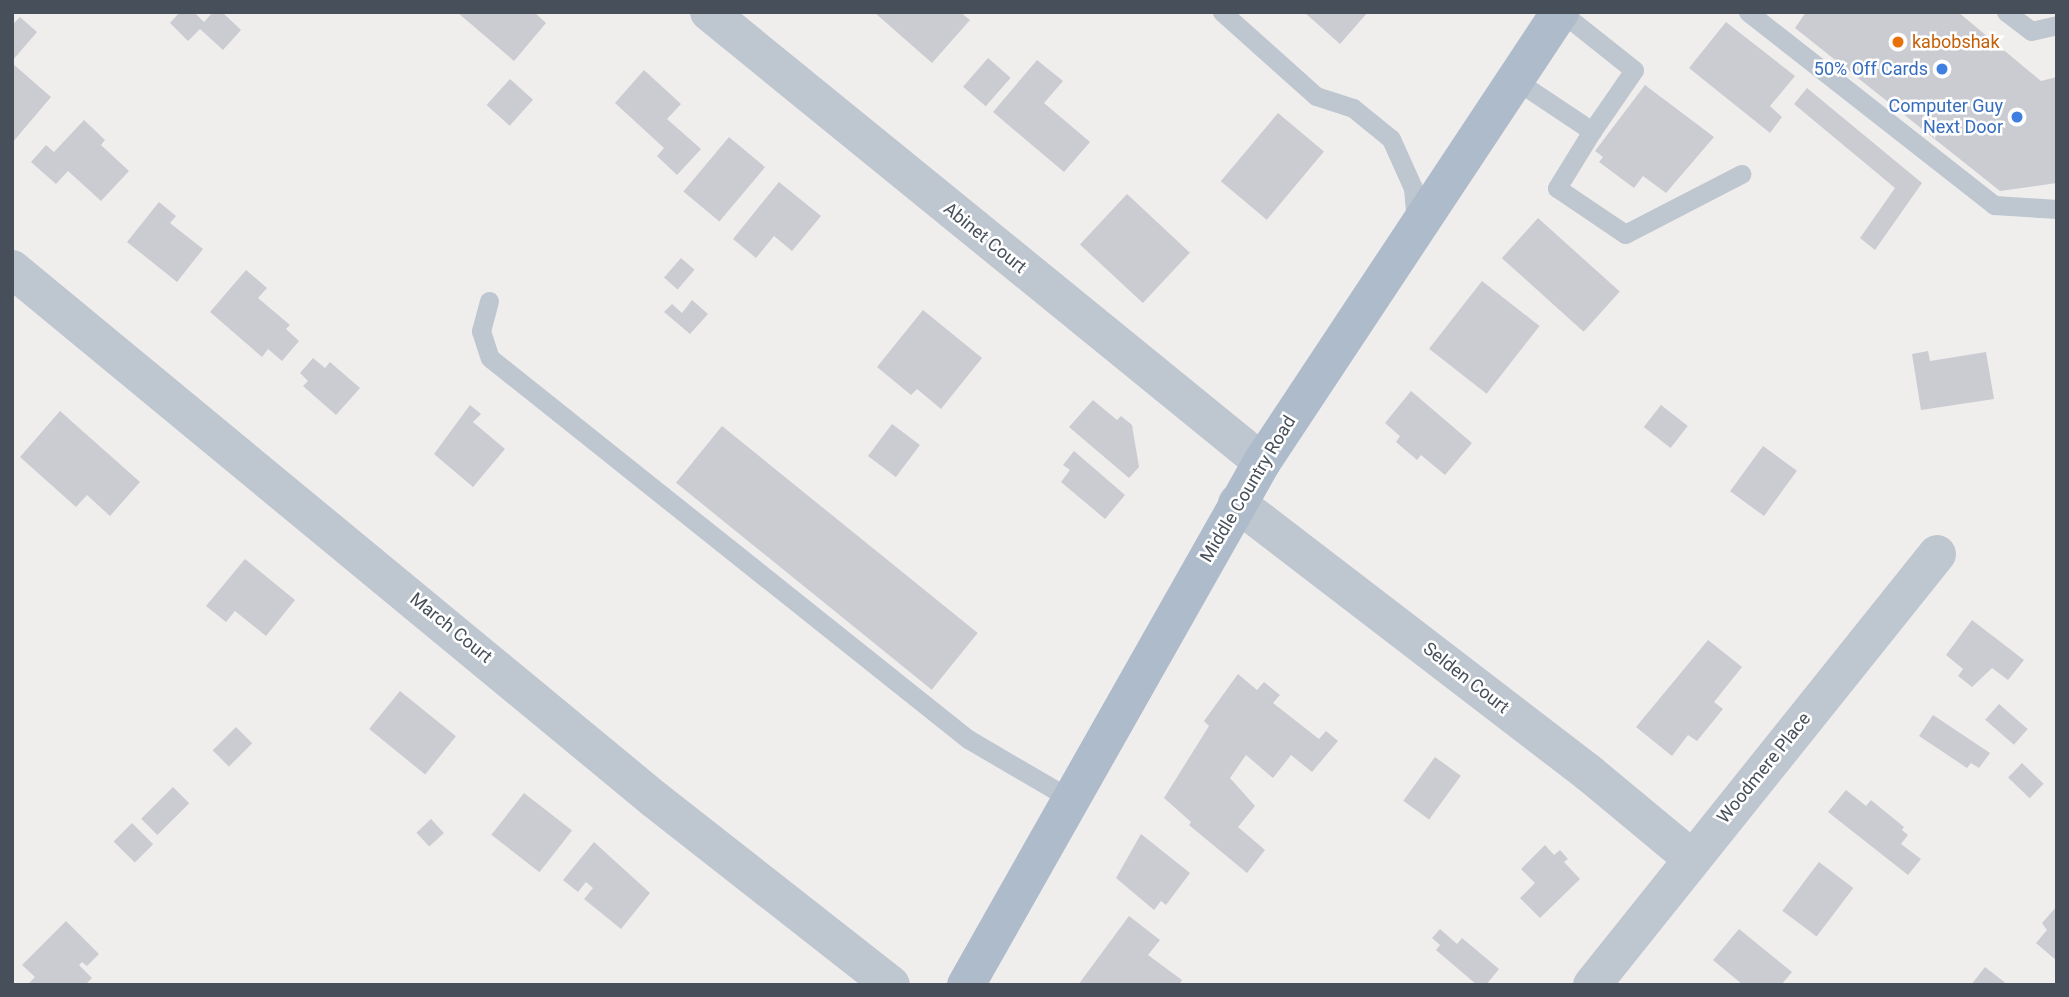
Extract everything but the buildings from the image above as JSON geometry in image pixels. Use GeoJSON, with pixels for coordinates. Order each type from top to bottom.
{"type":"FeatureCollection","features":[{"type":"Feature","properties":{"kind":"main road","name":"Middle Country Road"},"geometry":{"type":"LineString","coordinates":[[966,985],[1069,798],[1262,462],[1416,226],[1561,12]]}},
{"type":"Feature","properties":{"kind":"street","name":"Abinet Court"},"geometry":{"type":"LineString","coordinates":[[709,12],[1262,462]]}},
{"type":"Feature","properties":{"kind":"street","name":"March Court"},"geometry":{"type":"LineString","coordinates":[[12,269],[654,799],[891,985]]}},
{"type":"Feature","properties":{"kind":"street","name":"Selden Court"},"geometry":{"type":"LineString","coordinates":[[1237,503],[1590,774],[1691,858]]}},
{"type":"Feature","properties":{"kind":"street","name":"Woodmere Place"},"geometry":{"type":"LineString","coordinates":[[1592,985],[1937,554]]}},
{"type":"Feature","properties":{"kind":"lane"},"geometry":{"type":"LineString","coordinates":[[1222,12],[1316,96],[1353,108],[1391,139],[1412,188],[1416,226]]}},
{"type":"Feature","properties":{"kind":"lane"},"geometry":{"type":"LineString","coordinates":[[1561,12],[1634,70],[1557,188],[1625,234],[1741,174]]}},
{"type":"Feature","properties":{"kind":"lane"},"geometry":{"type":"LineString","coordinates":[[1748,12],[1994,205],[2057,209]]}},
{"type":"Feature","properties":{"kind":"lane"},"geometry":{"type":"LineString","coordinates":[[2006,12],[2031,31],[2057,25]]}},
{"type":"Feature","properties":{"kind":"lane"},"geometry":{"type":"LineString","coordinates":[[1514,79],[1592,131]]}},
{"type":"Feature","properties":{"kind":"lane"},"geometry":{"type":"LineString","coordinates":[[489,301],[481,331],[490,358],[968,739],[1069,798]]}},
{"type":"Feature","properties":{"kind":"place","name":"kabobshak"},"geometry":{"type":"Point","coordinates":[1898,42]}},
{"type":"Feature","properties":{"kind":"place","name":"50% Off Cards"},"geometry":{"type":"Point","coordinates":[1942,69]}},
{"type":"Feature","properties":{"kind":"place","name":"Computer Guy Next Door"},"geometry":{"type":"Point","coordinates":[2017,117]}}]}
